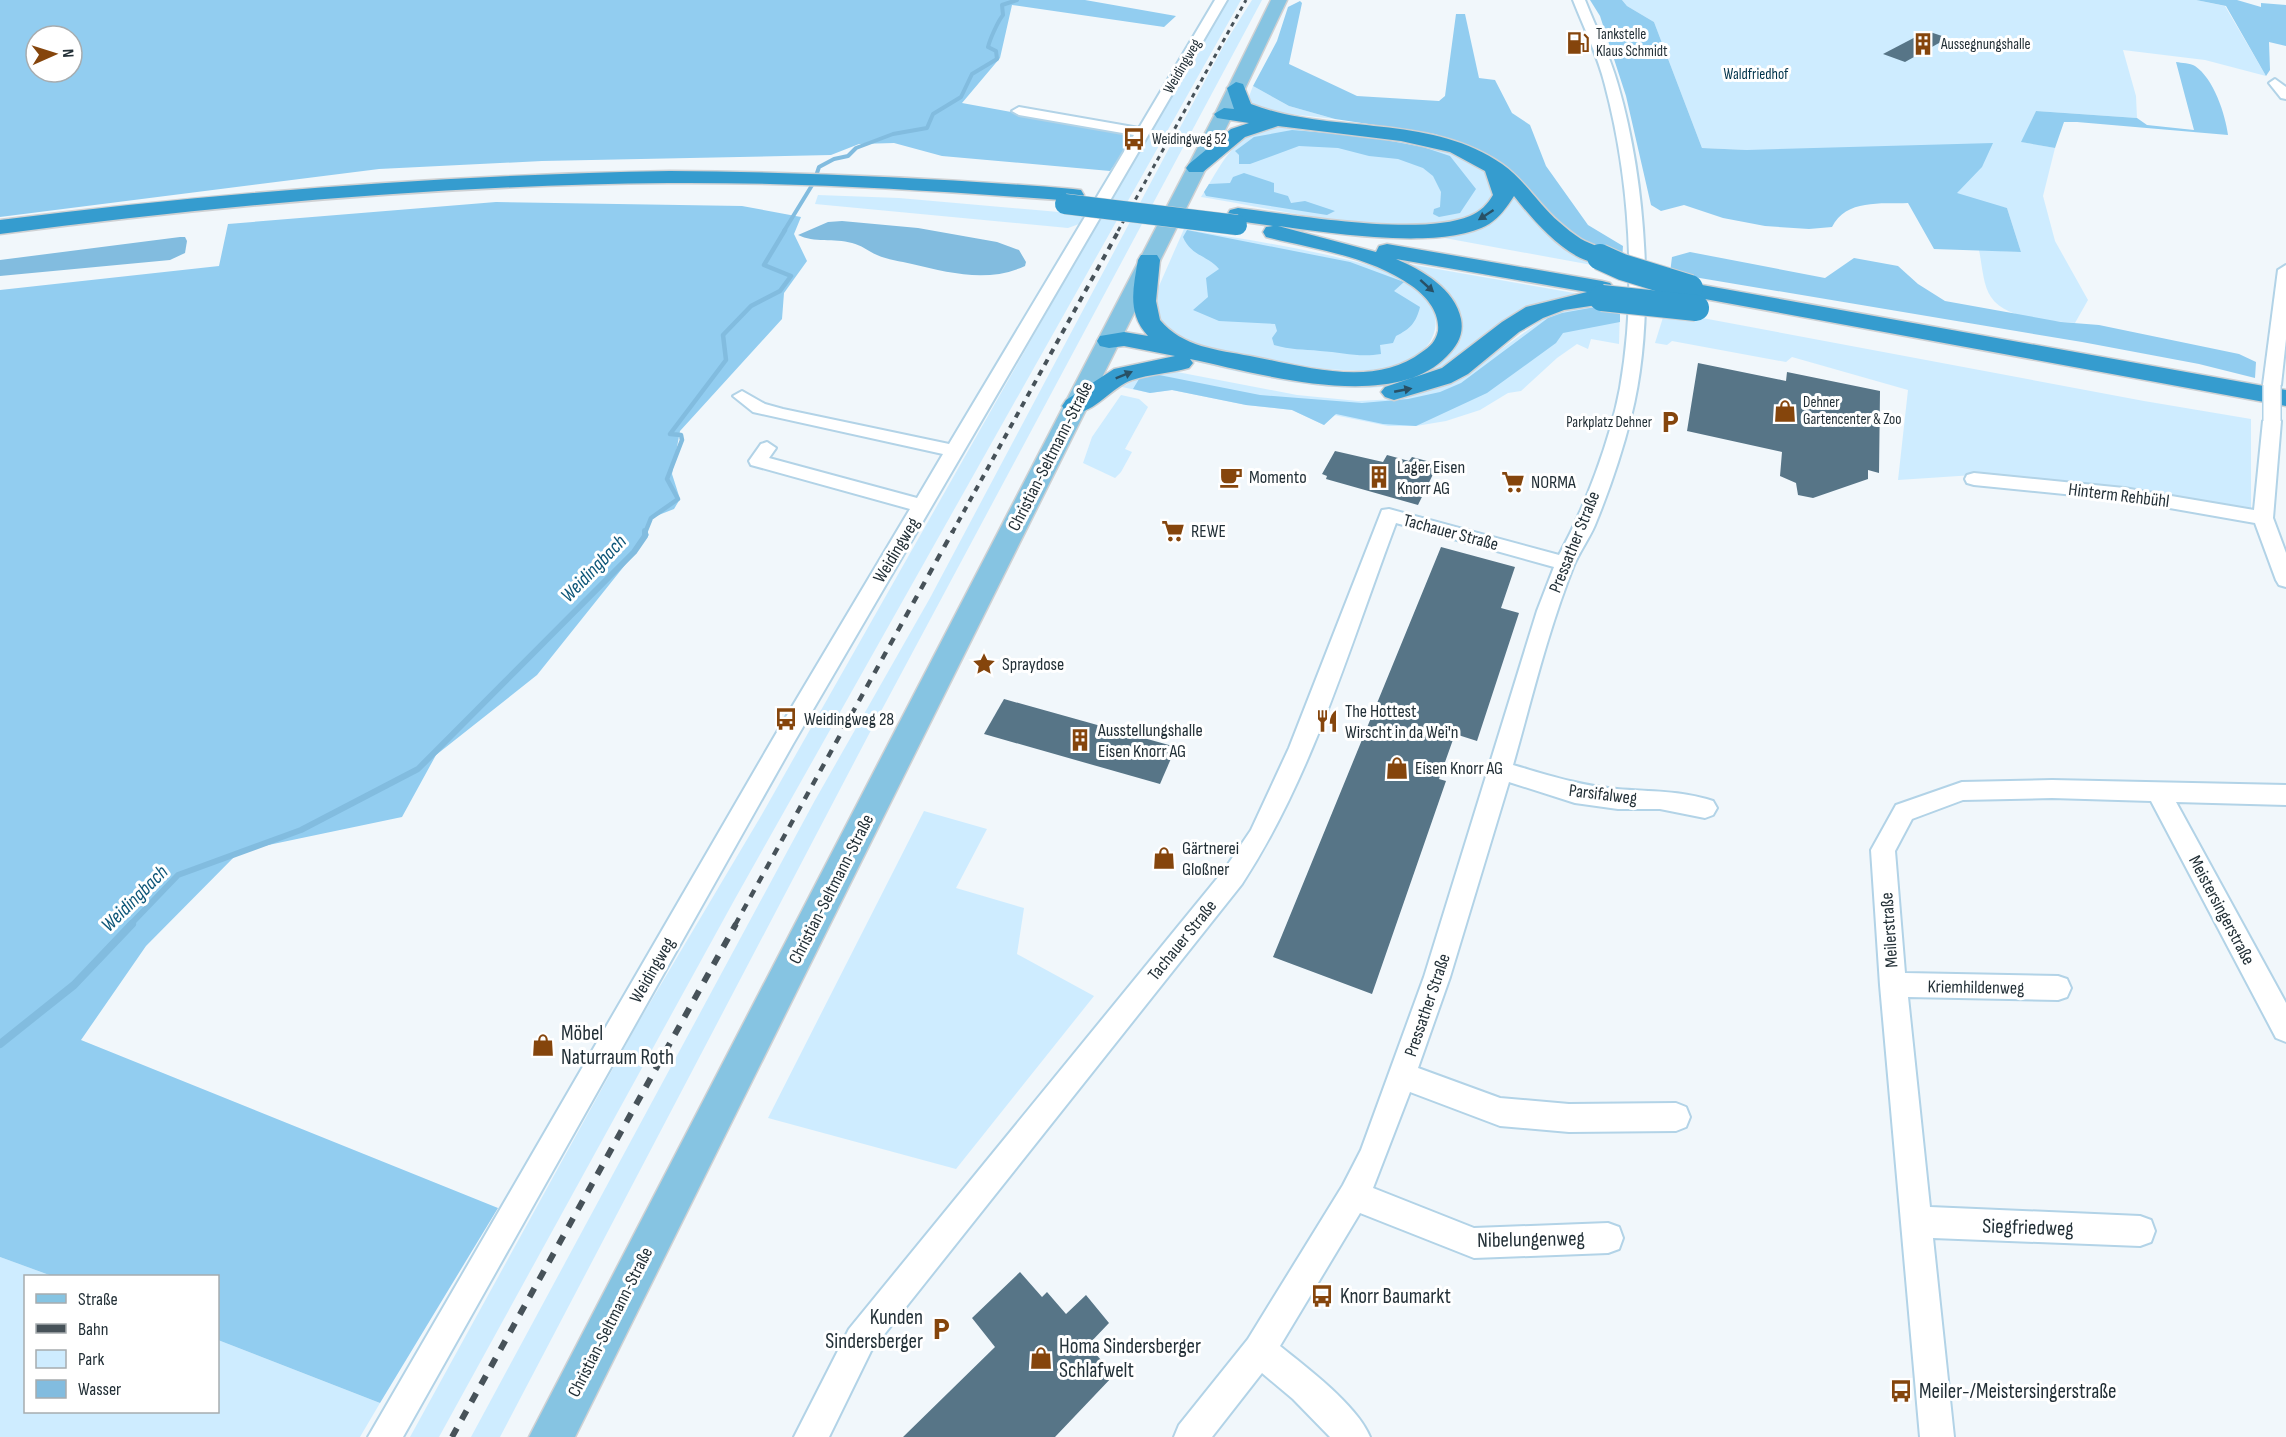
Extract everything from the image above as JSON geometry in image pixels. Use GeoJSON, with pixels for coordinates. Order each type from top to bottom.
{"type":"FeatureCollection","features":[{"type":"Feature","properties":{"kind":"highway"},"geometry":{"type":"LineString","coordinates":[[1236,88],[1243,108],[1276,121]]}},
{"type":"Feature","properties":{"kind":"highway"},"geometry":{"type":"LineString","coordinates":[[1224,114],[1436,142],[1475,156],[1493,166],[1515,184],[1549,225],[1572,243],[1601,279]]}},
{"type":"Feature","properties":{"kind":"highway"},"geometry":{"type":"LineString","coordinates":[[1196,168],[1238,133],[1276,121]]}},
{"type":"Feature","properties":{"kind":"highway"},"geometry":{"type":"LineString","coordinates":[[1270,225],[1419,231],[1449,228],[1477,221],[1494,211],[1504,195],[1501,181],[1493,166]]}},
{"type":"Feature","properties":{"kind":"highway"},"geometry":{"type":"LineString","coordinates":[[0,227],[272,194],[395,185],[584,177],[839,183],[1069,199],[1270,225],[2279,391]]}},
{"type":"Feature","properties":{"kind":"highway"},"geometry":{"type":"LineString","coordinates":[[0,237],[213,210],[391,196],[609,186],[769,182]]}},
{"type":"Feature","properties":{"kind":"highway"},"geometry":{"type":"LineString","coordinates":[[1109,340],[1121,348],[1323,378],[1361,379],[1414,368],[1438,353],[1449,339],[1450,322],[1445,305],[1414,275],[1387,263],[1270,225]]}},
{"type":"Feature","properties":{"kind":"highway"},"geometry":{"type":"LineString","coordinates":[[1149,260],[1143,309],[1146,321],[1154,331],[1190,358],[1306,390],[1390,392],[1442,379],[1465,365],[1524,318],[1545,308],[1577,300],[1601,279],[1622,267],[1742,313],[2279,418]]}},
{"type":"Feature","properties":{"kind":"highway"},"geometry":{"type":"LineString","coordinates":[[1075,406],[1123,374],[1190,358]]}},
{"type":"Feature","properties":{"kind":"main road","name":"Christian-Seltmann-Straße"},"geometry":{"type":"LineString","coordinates":[[560,1428],[1224,114],[1279,0]]}},
{"type":"Feature","properties":{"kind":"street","name":"Weidingweg"},"geometry":{"type":"LineString","coordinates":[[384,1437],[774,756],[1221,0]]}},
{"type":"Feature","properties":{"kind":"street","name":"Pressather Straße"},"geometry":{"type":"LineString","coordinates":[[1191,1437],[1259,1350],[1354,1196],[1373,1156],[1403,1076],[1502,771],[1531,661],[1564,563],[1585,525],[1622,419],[1629,387],[1638,286],[1635,210],[1628,156],[1611,82],[1579,0]]}},
{"type":"Feature","properties":{"kind":"street"},"geometry":{"type":"LineString","coordinates":[[2275,82],[2286,95]]}},
{"type":"Feature","properties":{"kind":"street"},"geometry":{"type":"LineString","coordinates":[[1019,111],[1144,133]]}},
{"type":"Feature","properties":{"kind":"street"},"geometry":{"type":"LineString","coordinates":[[2286,270],[2279,418],[2263,518],[2286,579]]}},
{"type":"Feature","properties":{"kind":"street"},"geometry":{"type":"LineString","coordinates":[[742,396],[759,408],[782,414],[956,451]]}},
{"type":"Feature","properties":{"kind":"street","name":"Weidingweg"},"geometry":{"type":"LineString","coordinates":[[767,448],[758,460],[923,506]]}},
{"type":"Feature","properties":{"kind":"street","name":"Hinterm Rehbühl"},"geometry":{"type":"LineString","coordinates":[[1974,479],[2124,494],[2263,518]]}},
{"type":"Feature","properties":{"kind":"street","name":"Tachauer Straße"},"geometry":{"type":"LineString","coordinates":[[811,1437],[860,1340],[1233,877],[1260,836],[1300,748],[1389,515],[1564,563]]}},
{"type":"Feature","properties":{"kind":"street","name":"Parsifalweg"},"geometry":{"type":"LineString","coordinates":[[1502,771],[1575,793],[1618,799],[1660,800],[1706,808]]}},
{"type":"Feature","properties":{"kind":"street","name":"Meilerstraße"},"geometry":{"type":"LineString","coordinates":[[1937,1437],[1893,985],[1883,850],[1905,812],[1962,791],[2158,791],[2286,795]]}},
{"type":"Feature","properties":{"kind":"street","name":"Meistersingerstraße"},"geometry":{"type":"LineString","coordinates":[[2158,791],[2286,1029]]}},
{"type":"Feature","properties":{"kind":"street","name":"Kriemhildenweg"},"geometry":{"type":"LineString","coordinates":[[1893,985],[2058,988]]}},
{"type":"Feature","properties":{"kind":"street","name":"Pressather Straße"},"geometry":{"type":"LineString","coordinates":[[1403,1076],[1500,1112],[1569,1118],[1676,1117]]}},
{"type":"Feature","properties":{"kind":"street","name":"Nibelungenweg"},"geometry":{"type":"LineString","coordinates":[[1354,1196],[1474,1243],[1608,1238]]}},
{"type":"Feature","properties":{"kind":"street","name":"Siegfriedweg"},"geometry":{"type":"LineString","coordinates":[[1916,1222],[2140,1231]]}},
{"type":"Feature","properties":{"kind":"street"},"geometry":{"type":"LineString","coordinates":[[1259,1350],[1305,1387],[1353,1437]]}},
{"type":"Feature","properties":{"kind":"green space"},"geometry":{"type":"Polygon","coordinates":[[[1227,0],[1241,0],[736,897],[439,1437],[410,1437],[638,1023],[761,816],[1153,125],[1227,0]]]}},
{"type":"Feature","properties":{"kind":"green space"},"geometry":{"type":"Polygon","coordinates":[[[1252,0],[1262,0],[879,715],[500,1437],[471,1437],[814,802],[930,598],[1225,43],[1252,0]]]}},
{"type":"Feature","properties":{"kind":"green space","name":"Waldfriedhof"},"geometry":{"type":"Polygon","coordinates":[[[1622,0],[2196,0],[2225,6],[2266,76],[2205,60],[2123,50],[2136,96],[2137,118],[2036,111],[2022,142],[2055,148],[2043,196],[2055,241],[2088,300],[2075,323],[2042,320],[2018,315],[1998,305],[1986,287],[1979,250],[2021,252],[2007,208],[1747,150],[1702,148],[1654,22],[1627,6],[1622,0]]]}},
{"type":"Feature","properties":{"kind":"green space"},"geometry":{"type":"Polygon","coordinates":[[[1253,86],[1289,106],[1335,119],[1272,112],[1251,105],[1248,99],[1253,86]]]}},
{"type":"Feature","properties":{"kind":"green space"},"geometry":{"type":"Polygon","coordinates":[[[1278,126],[1406,140],[1458,154],[1489,173],[1496,194],[1482,210],[1465,220],[1424,227],[1360,224],[1201,197],[1223,162],[1240,142],[1250,134],[1278,126]]]}},
{"type":"Feature","properties":{"kind":"green space"},"geometry":{"type":"Polygon","coordinates":[[[1512,192],[1541,228],[1564,245],[1603,267],[1423,234],[1477,224],[1490,219],[1508,204],[1512,192]]]}},
{"type":"Feature","properties":{"kind":"green space"},"geometry":{"type":"Polygon","coordinates":[[[818,195],[899,198],[1082,214],[1082,223],[1068,228],[815,204],[818,195]]]}},
{"type":"Feature","properties":{"kind":"green space"},"geometry":{"type":"Polygon","coordinates":[[[1184,229],[1323,254],[1368,265],[1400,277],[1424,295],[1433,308],[1436,321],[1434,334],[1428,346],[1404,364],[1368,371],[1272,362],[1206,349],[1181,340],[1165,331],[1152,302],[1184,229]]]}},
{"type":"Feature","properties":{"kind":"green space"},"geometry":{"type":"Polygon","coordinates":[[[1397,262],[1580,294],[1563,297],[1533,308],[1494,331],[1446,368],[1409,383],[1375,387],[1338,387],[1301,383],[1263,377],[1161,354],[1162,351],[1277,375],[1417,375],[1447,358],[1461,339],[1461,314],[1452,300],[1397,262]]]}},
{"type":"Feature","properties":{"kind":"green space"},"geometry":{"type":"Polygon","coordinates":[[[1600,305],[1620,307],[1619,344],[1591,339],[1588,349],[1577,344],[1557,358],[1521,391],[1508,393],[1480,410],[1446,421],[1416,426],[1388,426],[1334,415],[1324,425],[1292,410],[1246,405],[1172,390],[1150,393],[1122,387],[1146,374],[1172,371],[1297,395],[1358,401],[1396,399],[1454,383],[1546,317],[1572,309],[1600,305]]]}},
{"type":"Feature","properties":{"kind":"green space"},"geometry":{"type":"Polygon","coordinates":[[[1665,311],[2251,419],[2251,512],[1974,475],[1898,480],[1908,390],[1792,357],[1786,362],[1672,341],[1667,345],[1655,343],[1665,311]]]}},
{"type":"Feature","properties":{"kind":"green space"},"geometry":{"type":"Polygon","coordinates":[[[1121,395],[1139,399],[1148,407],[1125,449],[1132,452],[1115,478],[1083,463],[1092,437],[1121,395]]]}},
{"type":"Feature","properties":{"kind":"green space"},"geometry":{"type":"Polygon","coordinates":[[[924,811],[987,829],[956,888],[1024,908],[1017,954],[1094,996],[956,1169],[768,1118],[924,811]]]}},
{"type":"Feature","properties":{"kind":"green space"},"geometry":{"type":"Polygon","coordinates":[[[0,1257],[49,1275],[24,1275],[24,1413],[219,1413],[219,1340],[380,1403],[360,1437],[0,1437],[0,1257]]]}},
{"type":"Feature","properties":{"kind":"shaded area"},"geometry":{"type":"Polygon","coordinates":[[[0,0],[1085,0],[1176,16],[1164,27],[1012,5],[1000,58],[962,103],[1136,135],[1110,171],[942,156],[894,143],[859,144],[831,155],[542,161],[379,169],[0,217],[0,0]]]}},
{"type":"Feature","properties":{"kind":"shaded area"},"geometry":{"type":"Polygon","coordinates":[[[1590,0],[1622,0],[1627,6],[1654,22],[1702,148],[1747,150],[1993,143],[1982,167],[1957,193],[2007,208],[2021,252],[1934,249],[1908,203],[1855,207],[1838,218],[1832,227],[1809,229],[1765,226],[1723,218],[1684,205],[1661,211],[1651,205],[1626,96],[1600,16],[1590,0]]]}},
{"type":"Feature","properties":{"kind":"shaded area"},"geometry":{"type":"Polygon","coordinates":[[[2196,0],[2237,0],[2261,7],[2261,3],[2286,5],[2286,46],[2269,42],[2270,70],[2266,76],[2226,6],[2196,0]]]}},
{"type":"Feature","properties":{"kind":"shaded area"},"geometry":{"type":"Polygon","coordinates":[[[1300,1],[1302,3],[1289,64],[1357,96],[1439,101],[1445,96],[1456,14],[1465,14],[1479,78],[1495,80],[1512,113],[1530,125],[1546,166],[1588,225],[1623,246],[1622,260],[1581,242],[1557,224],[1513,173],[1481,151],[1435,134],[1335,119],[1289,106],[1253,86],[1277,41],[1288,7],[1300,1]]]}},
{"type":"Feature","properties":{"kind":"shaded area"},"geometry":{"type":"Polygon","coordinates":[[[2176,62],[2195,66],[2208,79],[2221,107],[2228,135],[2064,122],[2055,148],[2021,142],[2036,111],[2137,118],[2147,125],[2194,130],[2176,62]]]}},
{"type":"Feature","properties":{"kind":"shaded area"},"geometry":{"type":"Polygon","coordinates":[[[1292,130],[1364,136],[1423,147],[1450,156],[1476,189],[1460,213],[1439,217],[1433,214],[1434,209],[1440,207],[1441,192],[1433,176],[1423,168],[1398,159],[1369,156],[1338,148],[1299,146],[1250,164],[1239,164],[1239,155],[1235,151],[1254,137],[1292,130]]]}},
{"type":"Feature","properties":{"kind":"shaded area"},"geometry":{"type":"Polygon","coordinates":[[[1244,173],[1274,183],[1274,192],[1288,196],[1291,203],[1305,201],[1335,211],[1327,215],[1206,196],[1204,192],[1209,184],[1230,183],[1233,177],[1244,173]]]}},
{"type":"Feature","properties":{"kind":"shaded area"},"geometry":{"type":"Polygon","coordinates":[[[496,202],[742,206],[801,217],[794,234],[807,261],[784,293],[782,319],[680,431],[672,474],[680,499],[674,509],[651,518],[646,528],[649,535],[537,675],[436,755],[402,817],[240,851],[146,946],[81,1040],[498,1208],[380,1403],[219,1340],[219,1275],[49,1275],[0,1257],[0,290],[219,266],[228,224],[496,202]]]}},
{"type":"Feature","properties":{"kind":"shaded area"},"geometry":{"type":"Polygon","coordinates":[[[1187,230],[1350,262],[1404,282],[1394,291],[1420,307],[1418,313],[1412,325],[1396,336],[1393,343],[1380,345],[1381,354],[1358,355],[1291,349],[1274,345],[1272,338],[1277,331],[1275,324],[1219,321],[1193,310],[1208,297],[1206,278],[1219,269],[1190,248],[1183,237],[1187,230]]]}},
{"type":"Feature","properties":{"kind":"shaded area"},"geometry":{"type":"Polygon","coordinates":[[[1690,252],[1825,278],[1854,258],[1898,266],[1918,284],[1945,301],[2061,322],[2099,325],[2239,354],[2256,362],[2255,378],[2199,364],[2082,342],[1670,273],[1672,257],[1690,252]]]}},
{"type":"Feature","properties":{"kind":"shaded area"},"geometry":{"type":"Polygon","coordinates":[[[1601,306],[1620,308],[1620,322],[1563,333],[1556,343],[1487,393],[1416,426],[1383,424],[1336,414],[1324,425],[1292,410],[1246,405],[1172,390],[1150,393],[1133,389],[1139,379],[1154,374],[1260,395],[1362,403],[1408,399],[1440,392],[1461,383],[1548,318],[1601,306]]]}},
{"type":"Feature","properties":{"kind":"water"},"geometry":{"type":"Polygon","coordinates":[[[842,221],[918,228],[997,242],[1019,250],[1026,262],[1025,266],[1011,271],[969,275],[885,258],[852,243],[811,239],[798,235],[828,222],[842,221]]]}},
{"type":"Feature","properties":{"kind":"water"},"geometry":{"type":"Polygon","coordinates":[[[185,237],[187,241],[185,253],[170,260],[0,276],[0,260],[185,237]]]}},
{"type":"Feature","properties":{"kind":"building","name":"Aussegnungshalle"},"geometry":{"type":"Polygon","coordinates":[[[1927,31],[1948,38],[1905,62],[1883,54],[1927,31]]]}},
{"type":"Feature","properties":{"kind":"building","name":"Dehner Gartencenter & Zoo"},"geometry":{"type":"Polygon","coordinates":[[[1698,363],[1786,381],[1787,372],[1880,391],[1879,473],[1868,470],[1868,479],[1813,498],[1798,495],[1796,483],[1780,476],[1782,452],[1687,431],[1698,363]]]}},
{"type":"Feature","properties":{"kind":"building","name":"Lager Eisen Knorr AG"},"geometry":{"type":"Polygon","coordinates":[[[1335,451],[1383,462],[1387,455],[1409,461],[1412,457],[1438,464],[1418,505],[1326,479],[1327,476],[1322,474],[1335,451]]]}},
{"type":"Feature","properties":{"kind":"building","name":"Eisen Knorr AG"},"geometry":{"type":"Polygon","coordinates":[[[1441,547],[1515,567],[1501,608],[1519,613],[1477,741],[1455,734],[1439,779],[1446,781],[1372,994],[1273,957],[1441,547]]]}},
{"type":"Feature","properties":{"kind":"building","name":"Ausstellungshalle Eisen Knorr AG"},"geometry":{"type":"Polygon","coordinates":[[[1004,699],[1176,747],[1160,784],[984,734],[1004,699]]]}},
{"type":"Feature","properties":{"kind":"building","name":"Homa Sindersberger Schlafwelt"},"geometry":{"type":"Polygon","coordinates":[[[1020,1272],[1042,1297],[1047,1292],[1066,1314],[1086,1295],[1109,1323],[1088,1345],[1114,1375],[1055,1437],[903,1437],[995,1347],[972,1318],[1020,1272]]]}},
{"type":"Feature","properties":{"kind":"waterway","name":"Weidingbach"},"geometry":{"type":"LineString","coordinates":[[784,231],[814,182],[819,167],[834,159],[848,156],[856,148],[893,134],[927,128],[933,114],[961,97],[972,74],[997,59],[996,51],[988,47],[1003,15],[1002,5],[1017,0]]}},
{"type":"Feature","properties":{"kind":"waterway","name":"Weidingbach"},"geometry":{"type":"LineString","coordinates":[[645,533],[651,518],[678,499],[667,479],[682,440],[681,435],[670,434],[726,360],[723,335],[751,306],[780,291],[791,276],[764,265],[785,230]]}},
{"type":"Feature","properties":{"kind":"waterway","name":"Weidingbach"},"geometry":{"type":"LineString","coordinates":[[130,925],[178,875],[301,830],[418,769],[634,552],[645,533]]}},
{"type":"Feature","properties":{"kind":"waterway","name":"Weidingbach"},"geometry":{"type":"LineString","coordinates":[[0,1044],[74,985],[132,924]]}},
{"type":"Feature","properties":{"kind":"railway"},"geometry":{"type":"LineString","coordinates":[[1118,231],[1246,0]]}},
{"type":"Feature","properties":{"kind":"railway"},"geometry":{"type":"LineString","coordinates":[[952,533],[1119,230]]}},
{"type":"Feature","properties":{"kind":"railway"},"geometry":{"type":"LineString","coordinates":[[735,925],[953,531]]}},
{"type":"Feature","properties":{"kind":"railway"},"geometry":{"type":"LineString","coordinates":[[452,1437],[736,924]]}},
{"type":"Feature","properties":{"kind":"place","name":"Tankstelle Klaus Schmidt"},"geometry":{"type":"Point","coordinates":[1578,43]}},
{"type":"Feature","properties":{"kind":"place","name":"Aussegnungshalle"},"geometry":{"type":"Point","coordinates":[1923,44]}},
{"type":"Feature","properties":{"kind":"place","name":"Weidingweg 52"},"geometry":{"type":"Point","coordinates":[1134,139]}},
{"type":"Feature","properties":{"kind":"place","name":"Dehner Gartencenter & Zoo"},"geometry":{"type":"Point","coordinates":[1785,411]}},
{"type":"Feature","properties":{"kind":"place","name":"Parkplatz Dehner"},"geometry":{"type":"Point","coordinates":[1670,422]}},
{"type":"Feature","properties":{"kind":"place","name":"Momento"},"geometry":{"type":"Point","coordinates":[1231,477]}},
{"type":"Feature","properties":{"kind":"place","name":"Lager Eisen Knorr AG"},"geometry":{"type":"Point","coordinates":[1379,477]}},
{"type":"Feature","properties":{"kind":"place","name":"NORMA"},"geometry":{"type":"Point","coordinates":[1513,482]}},
{"type":"Feature","properties":{"kind":"place","name":"REWE"},"geometry":{"type":"Point","coordinates":[1173,531]}},
{"type":"Feature","properties":{"kind":"place","name":"Spraydose"},"geometry":{"type":"Point","coordinates":[984,664]}},
{"type":"Feature","properties":{"kind":"place","name":"Weidingweg 28"},"geometry":{"type":"Point","coordinates":[786,719]}},
{"type":"Feature","properties":{"kind":"place","name":"The Hottest Wirscht in da Wei'n"},"geometry":{"type":"Point","coordinates":[1327,721]}},
{"type":"Feature","properties":{"kind":"place","name":"Ausstellungshalle Eisen Knorr AG"},"geometry":{"type":"Point","coordinates":[1080,740]}},
{"type":"Feature","properties":{"kind":"place","name":"Eisen Knorr AG"},"geometry":{"type":"Point","coordinates":[1397,768]}},
{"type":"Feature","properties":{"kind":"place","name":"Gärtnerei Gloßner"},"geometry":{"type":"Point","coordinates":[1164,858]}},
{"type":"Feature","properties":{"kind":"place","name":"Möbel Naturraum Roth"},"geometry":{"type":"Point","coordinates":[543,1045]}},
{"type":"Feature","properties":{"kind":"place","name":"Knorr Baumarkt"},"geometry":{"type":"Point","coordinates":[1322,1296]}},
{"type":"Feature","properties":{"kind":"place","name":"Kunden Sindersberger"},"geometry":{"type":"Point","coordinates":[941,1329]}},
{"type":"Feature","properties":{"kind":"place","name":"Homa Sindersberger Schlafwelt"},"geometry":{"type":"Point","coordinates":[1041,1358]}},
{"type":"Feature","properties":{"kind":"place","name":"Meiler-/Meistersingerstraße"},"geometry":{"type":"Point","coordinates":[1901,1391]}}]}
